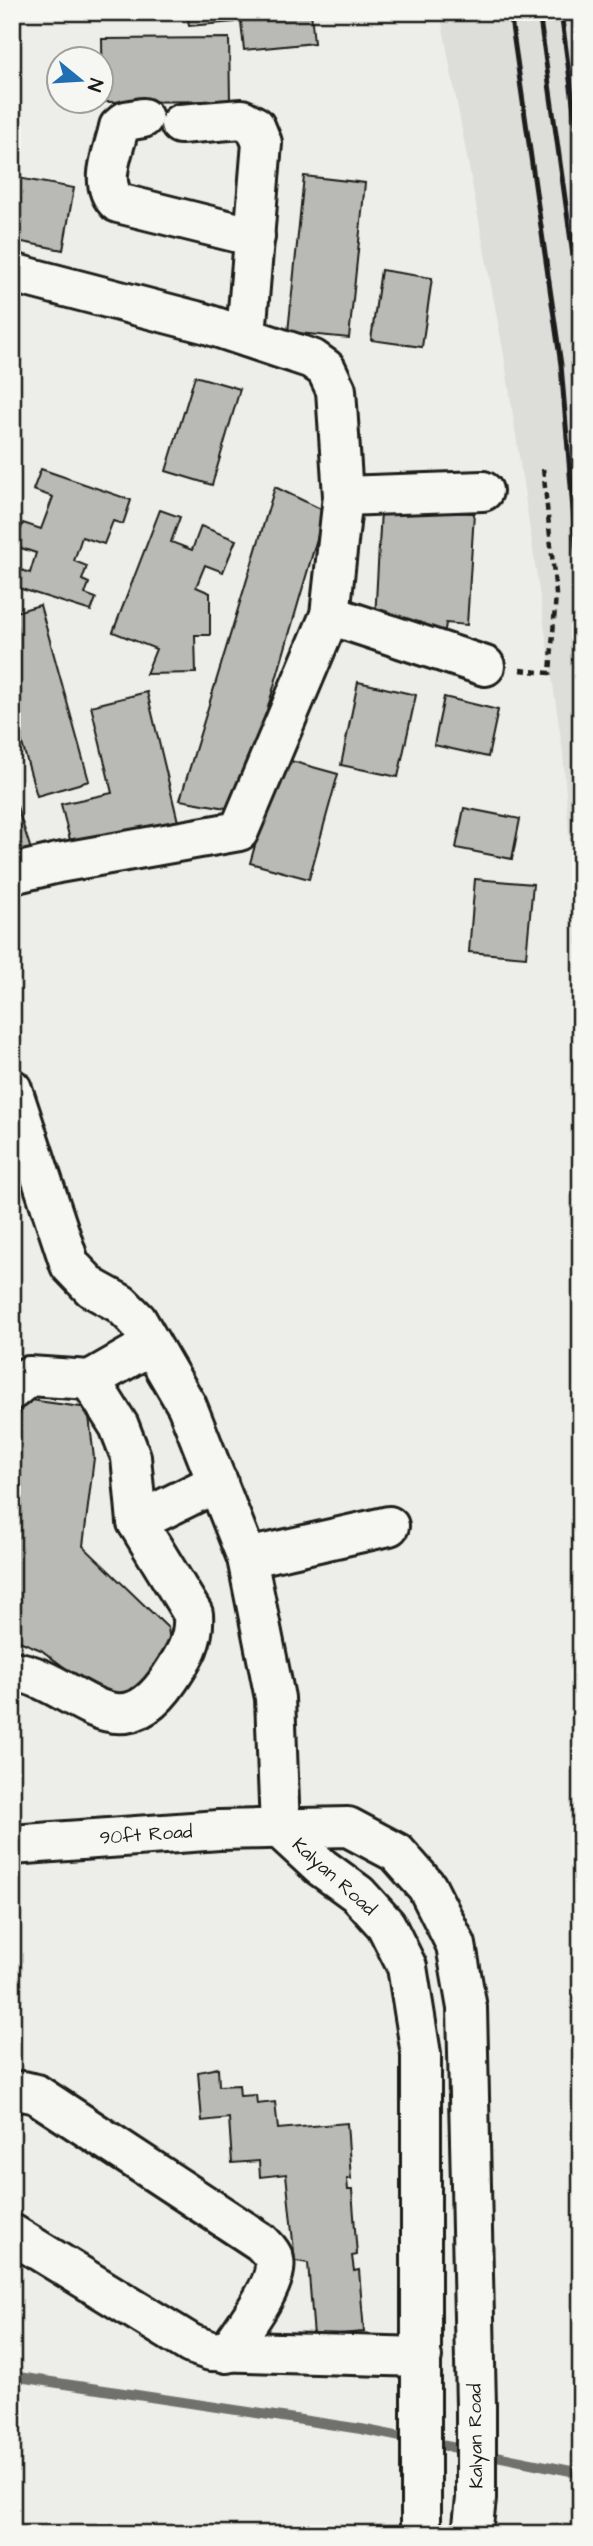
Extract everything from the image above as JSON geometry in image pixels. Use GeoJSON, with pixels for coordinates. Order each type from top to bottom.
{"type":"FeatureCollection","features":[{"type":"Feature","properties":{"kind":"street"},"geometry":{"type":"LineString","coordinates":[[143,118],[126,121],[119,127],[106,182],[110,195],[118,203],[255,237]]}},
{"type":"Feature","properties":{"kind":"street"},"geometry":{"type":"LineString","coordinates":[[180,124],[242,119],[255,126],[262,143],[246,335]]}},
{"type":"Feature","properties":{"kind":"street"},"geometry":{"type":"LineString","coordinates":[[12,273],[246,335],[312,359],[326,369],[336,390],[343,496],[330,615],[239,831],[58,863],[12,874]]}},
{"type":"Feature","properties":{"kind":"street"},"geometry":{"type":"LineString","coordinates":[[343,496],[484,491]]}},
{"type":"Feature","properties":{"kind":"street"},"geometry":{"type":"LineString","coordinates":[[330,615],[485,666]]}},
{"type":"Feature","properties":{"kind":"street"},"geometry":{"type":"LineString","coordinates":[[14,1094],[70,1265],[92,1288],[121,1304],[137,1320],[187,1406],[247,1558],[275,1698],[280,1829]]}},
{"type":"Feature","properties":{"kind":"street"},"geometry":{"type":"LineString","coordinates":[[12,1390],[29,1376],[90,1380],[152,1345]]}},
{"type":"Feature","properties":{"kind":"street"},"geometry":{"type":"LineString","coordinates":[[12,1671],[38,1676],[104,1713],[123,1714],[144,1706],[160,1694],[188,1652],[194,1629],[192,1614],[137,1522],[131,1457],[119,1426],[90,1380]]}},
{"type":"Feature","properties":{"kind":"street"},"geometry":{"type":"LineString","coordinates":[[137,1522],[218,1482]]}},
{"type":"Feature","properties":{"kind":"street"},"geometry":{"type":"LineString","coordinates":[[247,1558],[389,1526]]}},
{"type":"Feature","properties":{"kind":"street","name":"Kalyan Road"},"geometry":{"type":"LineString","coordinates":[[280,1829],[348,1827],[397,1853],[427,1887],[456,1945],[467,2008],[476,2406],[474,2516]]}},
{"type":"Feature","properties":{"kind":"street","name":"90ft Road"},"geometry":{"type":"LineString","coordinates":[[12,1845],[219,1830],[280,1829]]}},
{"type":"Feature","properties":{"kind":"street","name":"Kalyan Road"},"geometry":{"type":"LineString","coordinates":[[280,1829],[321,1867],[358,1894],[386,1926],[407,1967],[421,2054],[421,2526]]}},
{"type":"Feature","properties":{"kind":"street"},"geometry":{"type":"LineString","coordinates":[[407,1967],[456,1945]]}},
{"type":"Feature","properties":{"kind":"street"},"geometry":{"type":"LineString","coordinates":[[12,2093],[23,2091],[36,2094],[261,2242],[269,2250],[274,2261],[268,2288],[227,2353]]}},
{"type":"Feature","properties":{"kind":"street"},"geometry":{"type":"LineString","coordinates":[[12,2234],[191,2344],[227,2353],[422,2374]]}},
{"type":"Feature","properties":{"kind":"path"},"geometry":{"type":"LineString","coordinates":[[485,666],[550,673],[556,594],[542,468]]}},
{"type":"Feature","properties":{"kind":"shaded area"},"geometry":{"type":"Polygon","coordinates":[[[440,12],[581,12],[581,1007],[563,752],[504,355],[440,12]]]}},
{"type":"Feature","properties":{"kind":"building"},"geometry":{"type":"Polygon","coordinates":[[[187,12],[233,12],[234,22],[189,26],[187,12]]]}},
{"type":"Feature","properties":{"kind":"building"},"geometry":{"type":"Polygon","coordinates":[[[240,12],[311,12],[314,43],[244,50],[240,12]]]}},
{"type":"Feature","properties":{"kind":"building"},"geometry":{"type":"Polygon","coordinates":[[[229,38],[230,101],[116,102],[116,46],[102,46],[102,39],[229,38]]]}},
{"type":"Feature","properties":{"kind":"building"},"geometry":{"type":"Polygon","coordinates":[[[304,176],[365,183],[349,338],[288,332],[304,176]]]}},
{"type":"Feature","properties":{"kind":"building"},"geometry":{"type":"Polygon","coordinates":[[[12,177],[74,188],[63,250],[12,240],[12,177]]]}},
{"type":"Feature","properties":{"kind":"building"},"geometry":{"type":"Polygon","coordinates":[[[381,270],[432,278],[422,347],[371,340],[381,270]]]}},
{"type":"Feature","properties":{"kind":"building"},"geometry":{"type":"Polygon","coordinates":[[[195,376],[240,389],[212,485],[166,471],[195,376]]]}},
{"type":"Feature","properties":{"kind":"building"},"geometry":{"type":"Polygon","coordinates":[[[41,469],[131,500],[123,524],[113,521],[104,544],[82,537],[74,561],[87,566],[82,580],[89,583],[85,594],[96,598],[91,611],[12,586],[12,567],[30,573],[36,553],[15,546],[23,523],[41,529],[53,497],[33,490],[41,469]]]}},
{"type":"Feature","properties":{"kind":"building"},"geometry":{"type":"Polygon","coordinates":[[[275,487],[325,511],[238,810],[180,800],[275,487]]]}},
{"type":"Feature","properties":{"kind":"building"},"geometry":{"type":"Polygon","coordinates":[[[160,510],[180,517],[171,542],[192,550],[201,526],[236,540],[223,572],[205,565],[196,587],[210,593],[210,635],[195,635],[196,673],[146,674],[156,649],[113,632],[160,510]]]}},
{"type":"Feature","properties":{"kind":"building"},"geometry":{"type":"Polygon","coordinates":[[[381,510],[474,513],[467,625],[446,623],[445,630],[411,629],[411,621],[375,619],[381,510]]]}},
{"type":"Feature","properties":{"kind":"building"},"geometry":{"type":"Polygon","coordinates":[[[40,605],[89,781],[37,796],[12,708],[12,613],[40,605]]]}},
{"type":"Feature","properties":{"kind":"building"},"geometry":{"type":"Polygon","coordinates":[[[358,682],[416,695],[398,777],[341,765],[358,682]]]}},
{"type":"Feature","properties":{"kind":"building"},"geometry":{"type":"Polygon","coordinates":[[[147,692],[180,830],[72,848],[61,804],[112,793],[91,706],[147,692]]]}},
{"type":"Feature","properties":{"kind":"building"},"geometry":{"type":"Polygon","coordinates":[[[444,697],[498,710],[488,757],[434,745],[444,697]]]}},
{"type":"Feature","properties":{"kind":"building"},"geometry":{"type":"Polygon","coordinates":[[[280,758],[338,774],[309,879],[250,863],[280,758]]]}},
{"type":"Feature","properties":{"kind":"building"},"geometry":{"type":"Polygon","coordinates":[[[12,791],[32,853],[12,860],[12,791]]]}},
{"type":"Feature","properties":{"kind":"building"},"geometry":{"type":"Polygon","coordinates":[[[464,808],[520,819],[512,859],[456,848],[464,808]]]}},
{"type":"Feature","properties":{"kind":"building"},"geometry":{"type":"Polygon","coordinates":[[[475,879],[533,884],[526,957],[469,952],[475,879]]]}},
{"type":"Feature","properties":{"kind":"building"},"geometry":{"type":"Polygon","coordinates":[[[23,1399],[88,1408],[94,1458],[83,1546],[168,1628],[171,1648],[141,1690],[104,1697],[41,1650],[12,1638],[12,1414],[20,1413],[23,1399]]]}},
{"type":"Feature","properties":{"kind":"building"},"geometry":{"type":"Polygon","coordinates":[[[218,2068],[219,2086],[239,2085],[240,2096],[256,2095],[257,2104],[275,2102],[278,2129],[347,2123],[351,2179],[347,2179],[348,2190],[352,2190],[357,2255],[352,2256],[354,2271],[359,2270],[364,2332],[314,2336],[308,2263],[295,2261],[286,2174],[260,2177],[259,2161],[232,2163],[229,2118],[202,2121],[198,2072],[218,2068]]]}},
{"type":"Feature","properties":{"kind":"waterway"},"geometry":{"type":"LineString","coordinates":[[12,2376],[361,2429],[581,2473]]}},
{"type":"Feature","properties":{"kind":"railway"},"geometry":{"type":"LineString","coordinates":[[510,12],[561,365],[581,606]]}},
{"type":"Feature","properties":{"kind":"railway"},"geometry":{"type":"LineString","coordinates":[[539,12],[581,313]]}},
{"type":"Feature","properties":{"kind":"railway"},"geometry":{"type":"LineString","coordinates":[[561,12],[581,163]]}}]}
